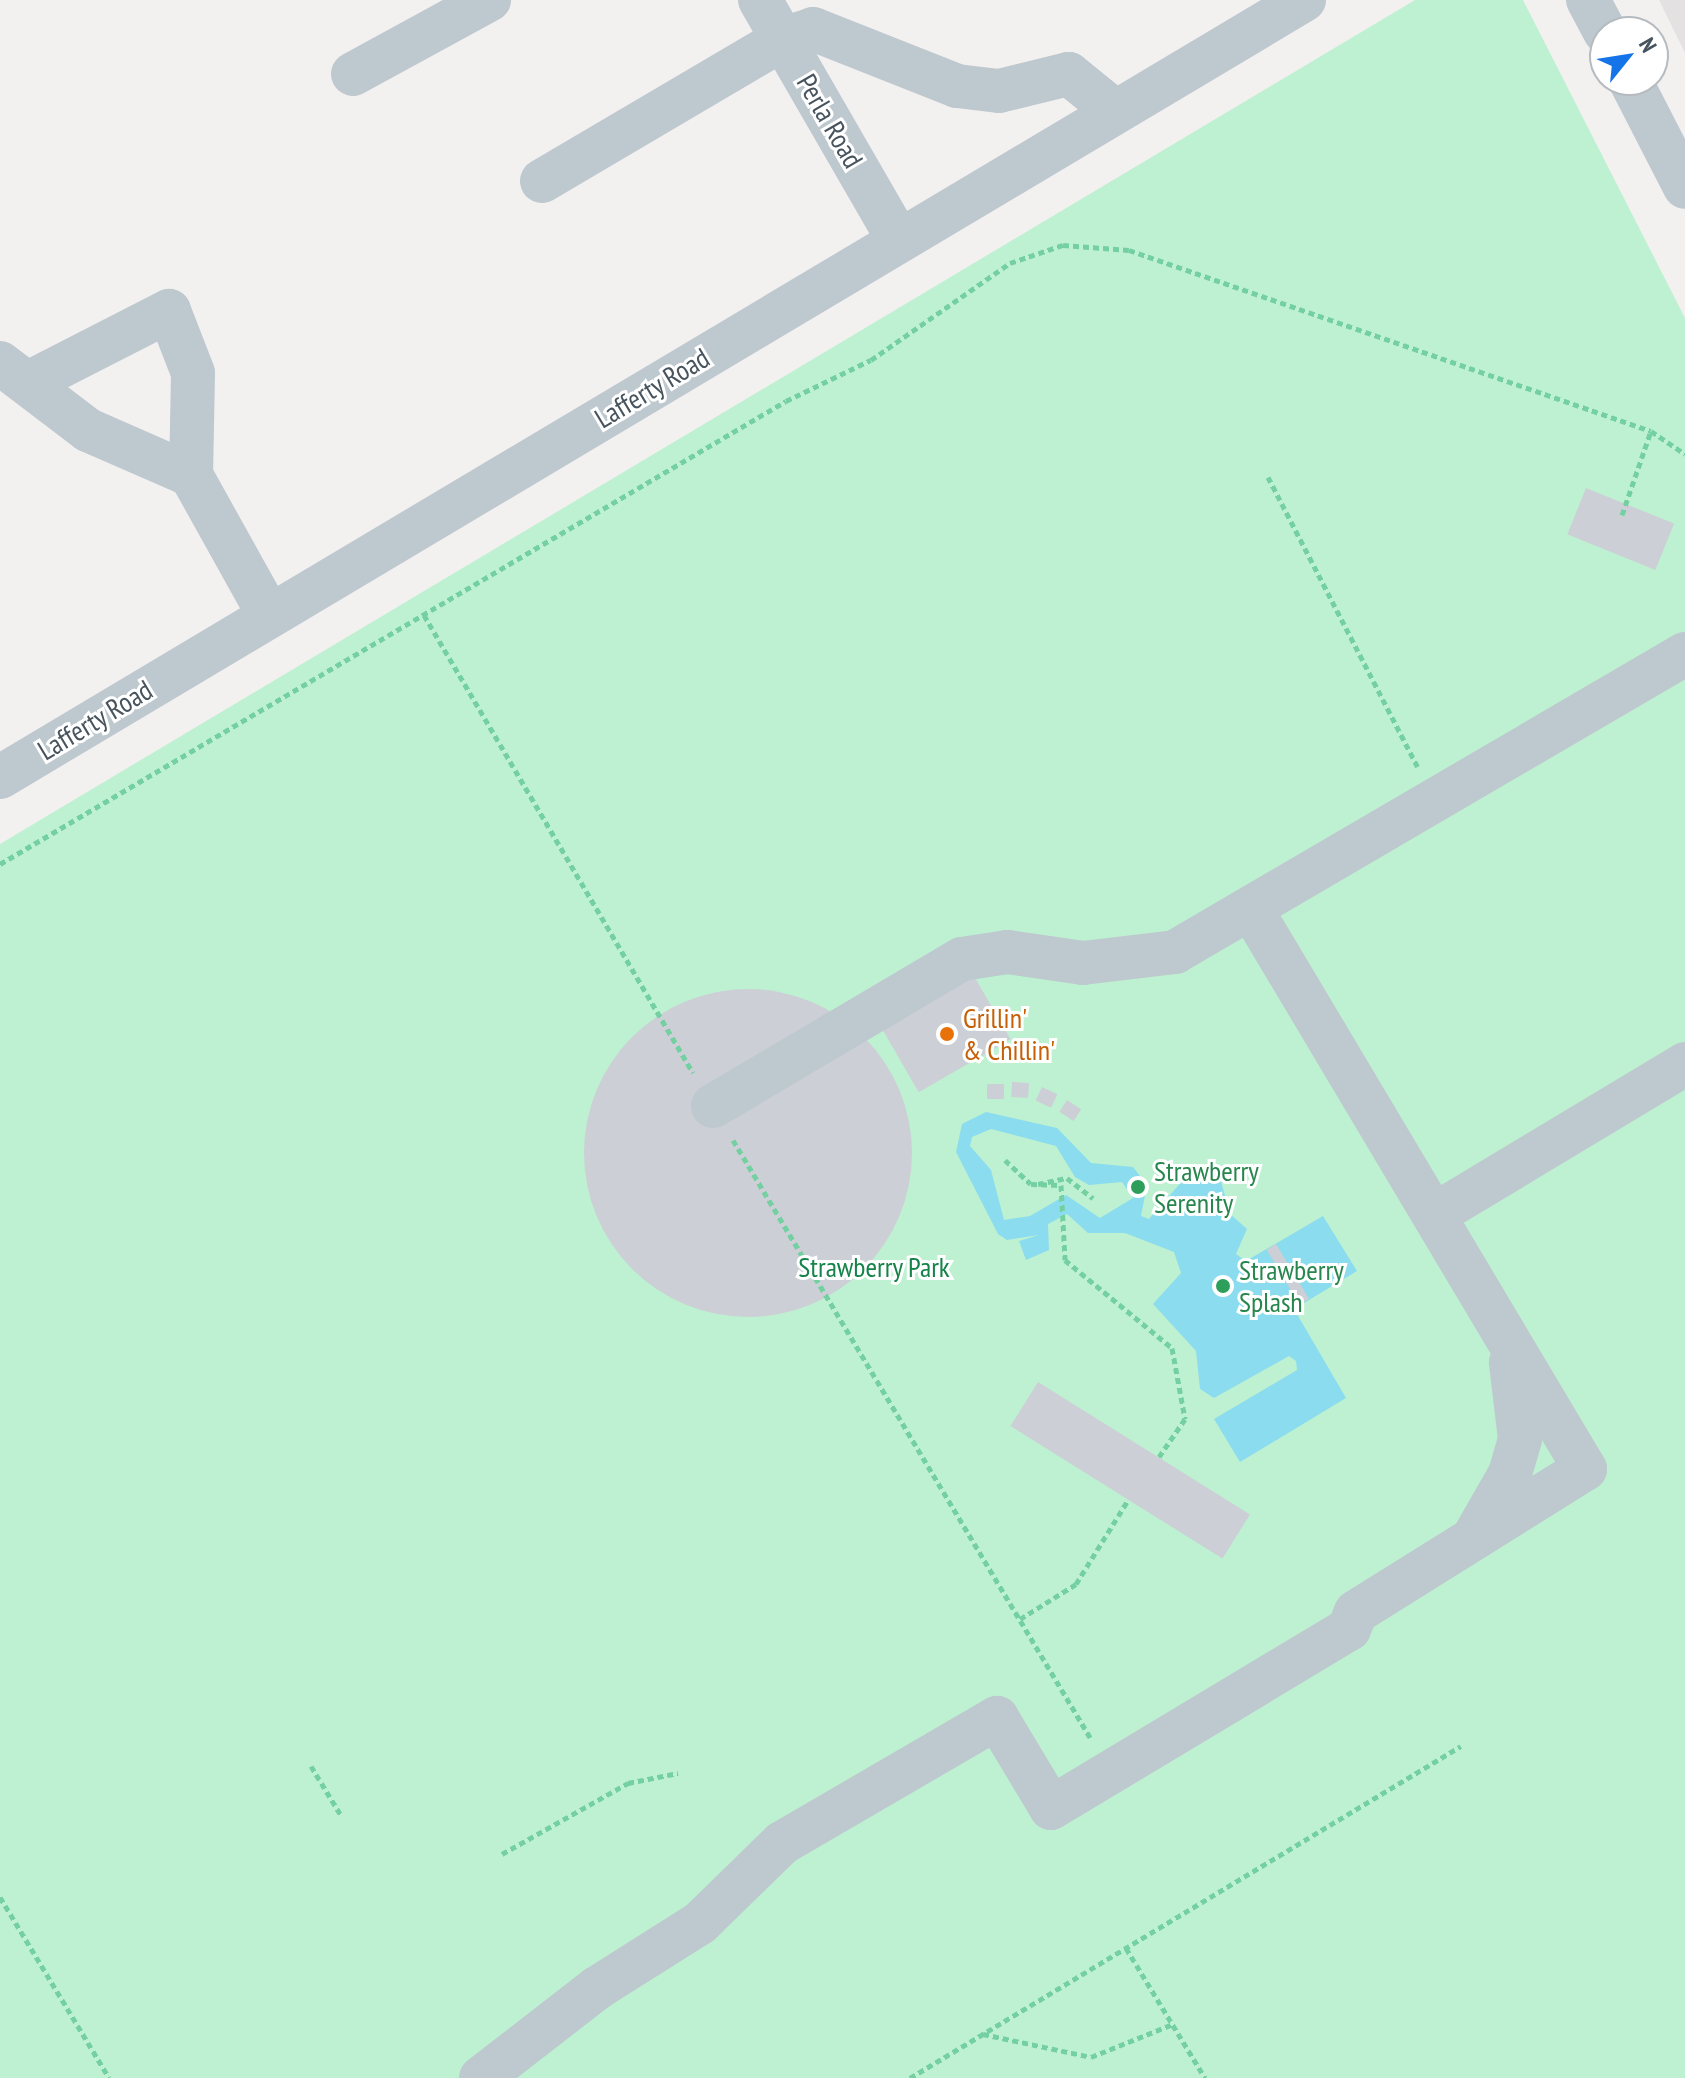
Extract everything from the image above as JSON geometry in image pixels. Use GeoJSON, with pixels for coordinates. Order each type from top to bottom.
{"type":"FeatureCollection","features":[{"type":"Feature","properties":{"kind":"street"},"geometry":{"type":"LineString","coordinates":[[353,74],[489,0]]}},
{"type":"Feature","properties":{"kind":"street","name":"Perla Road"},"geometry":{"type":"LineString","coordinates":[[760,0],[899,241]]}},
{"type":"Feature","properties":{"kind":"street","name":"Lafferty Road"},"geometry":{"type":"LineString","coordinates":[[0,777],[1304,0]]}},
{"type":"Feature","properties":{"kind":"street"},"geometry":{"type":"LineString","coordinates":[[542,181],[783,39],[813,29],[835,33],[907,70],[971,88],[999,91],[1069,74],[1116,112]]}},
{"type":"Feature","properties":{"kind":"street"},"geometry":{"type":"LineString","coordinates":[[1638,96],[1685,187]]}},
{"type":"Feature","properties":{"kind":"street"},"geometry":{"type":"LineString","coordinates":[[191,475],[88,430],[16,372],[169,311],[193,373],[191,475],[269,615]]}},
{"type":"Feature","properties":{"kind":"street"},"geometry":{"type":"LineString","coordinates":[[713,1106],[962,959],[1007,952],[1083,963],[1175,952],[1253,912],[1685,654]]}},
{"type":"Feature","properties":{"kind":"street"},"geometry":{"type":"LineString","coordinates":[[481,2078],[597,1988],[700,1923],[782,1843],[997,1718],[1051,1808],[1349,1629],[1356,1612],[1585,1469],[1253,912]]}},
{"type":"Feature","properties":{"kind":"street"},"geometry":{"type":"LineString","coordinates":[[1434,1215],[1685,1064]]}},
{"type":"Feature","properties":{"kind":"street"},"geometry":{"type":"LineString","coordinates":[[1472,1540],[1510,1474],[1520,1439],[1521,1408],[1506,1337]]}},
{"type":"Feature","properties":{"kind":"path"},"geometry":{"type":"LineString","coordinates":[[0,864],[786,401],[903,341],[1010,263],[1063,245],[1129,250],[1651,431],[1685,454]]}},
{"type":"Feature","properties":{"kind":"path"},"geometry":{"type":"LineString","coordinates":[[1622,515],[1651,431]]}},
{"type":"Feature","properties":{"kind":"path"},"geometry":{"type":"LineString","coordinates":[[1268,477],[1436,803]]}},
{"type":"Feature","properties":{"kind":"path"},"geometry":{"type":"LineString","coordinates":[[424,615],[1112,1773]]}},
{"type":"Feature","properties":{"kind":"path"},"geometry":{"type":"LineString","coordinates":[[1005,1160],[1040,1185],[1061,1185],[1065,1260],[1172,1348],[1185,1419],[1159,1457]]}},
{"type":"Feature","properties":{"kind":"path"},"geometry":{"type":"LineString","coordinates":[[1040,1185],[1067,1178],[1093,1198]]}},
{"type":"Feature","properties":{"kind":"path"},"geometry":{"type":"LineString","coordinates":[[1020,1619],[1076,1584],[1128,1500]]}},
{"type":"Feature","properties":{"kind":"path"},"geometry":{"type":"LineString","coordinates":[[910,2078],[1461,1746]]}},
{"type":"Feature","properties":{"kind":"path"},"geometry":{"type":"LineString","coordinates":[[311,1766],[342,1817]]}},
{"type":"Feature","properties":{"kind":"path"},"geometry":{"type":"LineString","coordinates":[[502,1854],[628,1783],[678,1773]]}},
{"type":"Feature","properties":{"kind":"path"},"geometry":{"type":"LineString","coordinates":[[0,1897],[109,2078]]}},
{"type":"Feature","properties":{"kind":"path"},"geometry":{"type":"LineString","coordinates":[[1126,1948],[1205,2078]]}},
{"type":"Feature","properties":{"kind":"path"},"geometry":{"type":"LineString","coordinates":[[982,2034],[1091,2057],[1173,2024]]}},
{"type":"Feature","properties":{"kind":"shaded area"},"geometry":{"type":"Polygon","coordinates":[[[1659,0],[1685,0],[1685,53],[1669,16],[1659,0]]]}},
{"type":"Feature","properties":{"kind":"green space","name":"Strawberry Park"},"geometry":{"type":"Polygon","coordinates":[[[1415,0],[1523,0],[1685,318],[1685,2078],[0,2078],[0,844],[1415,0]]]}},
{"type":"Feature","properties":{"kind":"water"},"geometry":{"type":"Polygon","coordinates":[[[986,1112],[1057,1128],[1091,1163],[1133,1167],[1147,1185],[1141,1216],[1149,1219],[1191,1171],[1219,1174],[1230,1214],[1247,1229],[1236,1254],[1246,1261],[1323,1216],[1357,1271],[1294,1309],[1346,1398],[1240,1462],[1214,1419],[1297,1370],[1296,1361],[1289,1356],[1214,1398],[1200,1389],[1196,1351],[1153,1304],[1181,1273],[1174,1252],[1125,1233],[1088,1233],[1067,1214],[1048,1224],[1049,1250],[1026,1260],[1019,1241],[1039,1235],[1007,1240],[998,1234],[956,1152],[962,1124],[986,1112]],[[991,1129],[972,1137],[970,1146],[991,1170],[1004,1220],[1030,1216],[1066,1195],[1100,1218],[1133,1198],[1122,1182],[1089,1185],[1075,1177],[1056,1146],[991,1129]]]}},
{"type":"Feature","properties":{"kind":"building"},"geometry":{"type":"Polygon","coordinates":[[[1586,488],[1674,524],[1655,570],[1567,534],[1586,488]]]}},
{"type":"Feature","properties":{"kind":"building","name":"Grillin' & Chillin'"},"geometry":{"type":"Polygon","coordinates":[[[974,976],[1010,1039],[919,1092],[882,1029],[974,976]]]}},
{"type":"Feature","properties":{"kind":"building"},"geometry":{"type":"Polygon","coordinates":[[[748,989],[780,992],[811,1002],[839,1017],[864,1037],[884,1062],[899,1090],[909,1121],[912,1153],[909,1185],[899,1216],[884,1244],[864,1269],[839,1289],[811,1304],[780,1314],[748,1317],[716,1314],[685,1304],[657,1289],[632,1269],[612,1244],[597,1216],[587,1185],[584,1153],[587,1121],[597,1090],[612,1062],[632,1037],[657,1017],[685,1002],[716,992],[748,989]]]}},
{"type":"Feature","properties":{"kind":"building"},"geometry":{"type":"Polygon","coordinates":[[[1012,1082],[1029,1083],[1028,1098],[1011,1097],[1012,1082]]]}},
{"type":"Feature","properties":{"kind":"building"},"geometry":{"type":"Polygon","coordinates":[[[987,1084],[1004,1084],[1004,1099],[987,1099],[987,1084]]]}},
{"type":"Feature","properties":{"kind":"building"},"geometry":{"type":"Polygon","coordinates":[[[1042,1087],[1057,1094],[1051,1108],[1036,1101],[1042,1087]]]}},
{"type":"Feature","properties":{"kind":"building"},"geometry":{"type":"Polygon","coordinates":[[[1067,1100],[1081,1109],[1074,1121],[1059,1112],[1067,1100]]]}},
{"type":"Feature","properties":{"kind":"building"},"geometry":{"type":"Polygon","coordinates":[[[1276,1244],[1309,1299],[1300,1305],[1267,1250],[1276,1244]]]}},
{"type":"Feature","properties":{"kind":"building"},"geometry":{"type":"Polygon","coordinates":[[[1038,1382],[1250,1514],[1222,1559],[1010,1426],[1038,1382]]]}},
{"type":"Feature","properties":{"kind":"place","name":"Grillin' & Chillin'"},"geometry":{"type":"Point","coordinates":[947,1034]}},
{"type":"Feature","properties":{"kind":"place","name":"Strawberry Serenity"},"geometry":{"type":"Point","coordinates":[1138,1187]}},
{"type":"Feature","properties":{"kind":"place","name":"Strawberry Splash"},"geometry":{"type":"Point","coordinates":[1223,1286]}}]}
